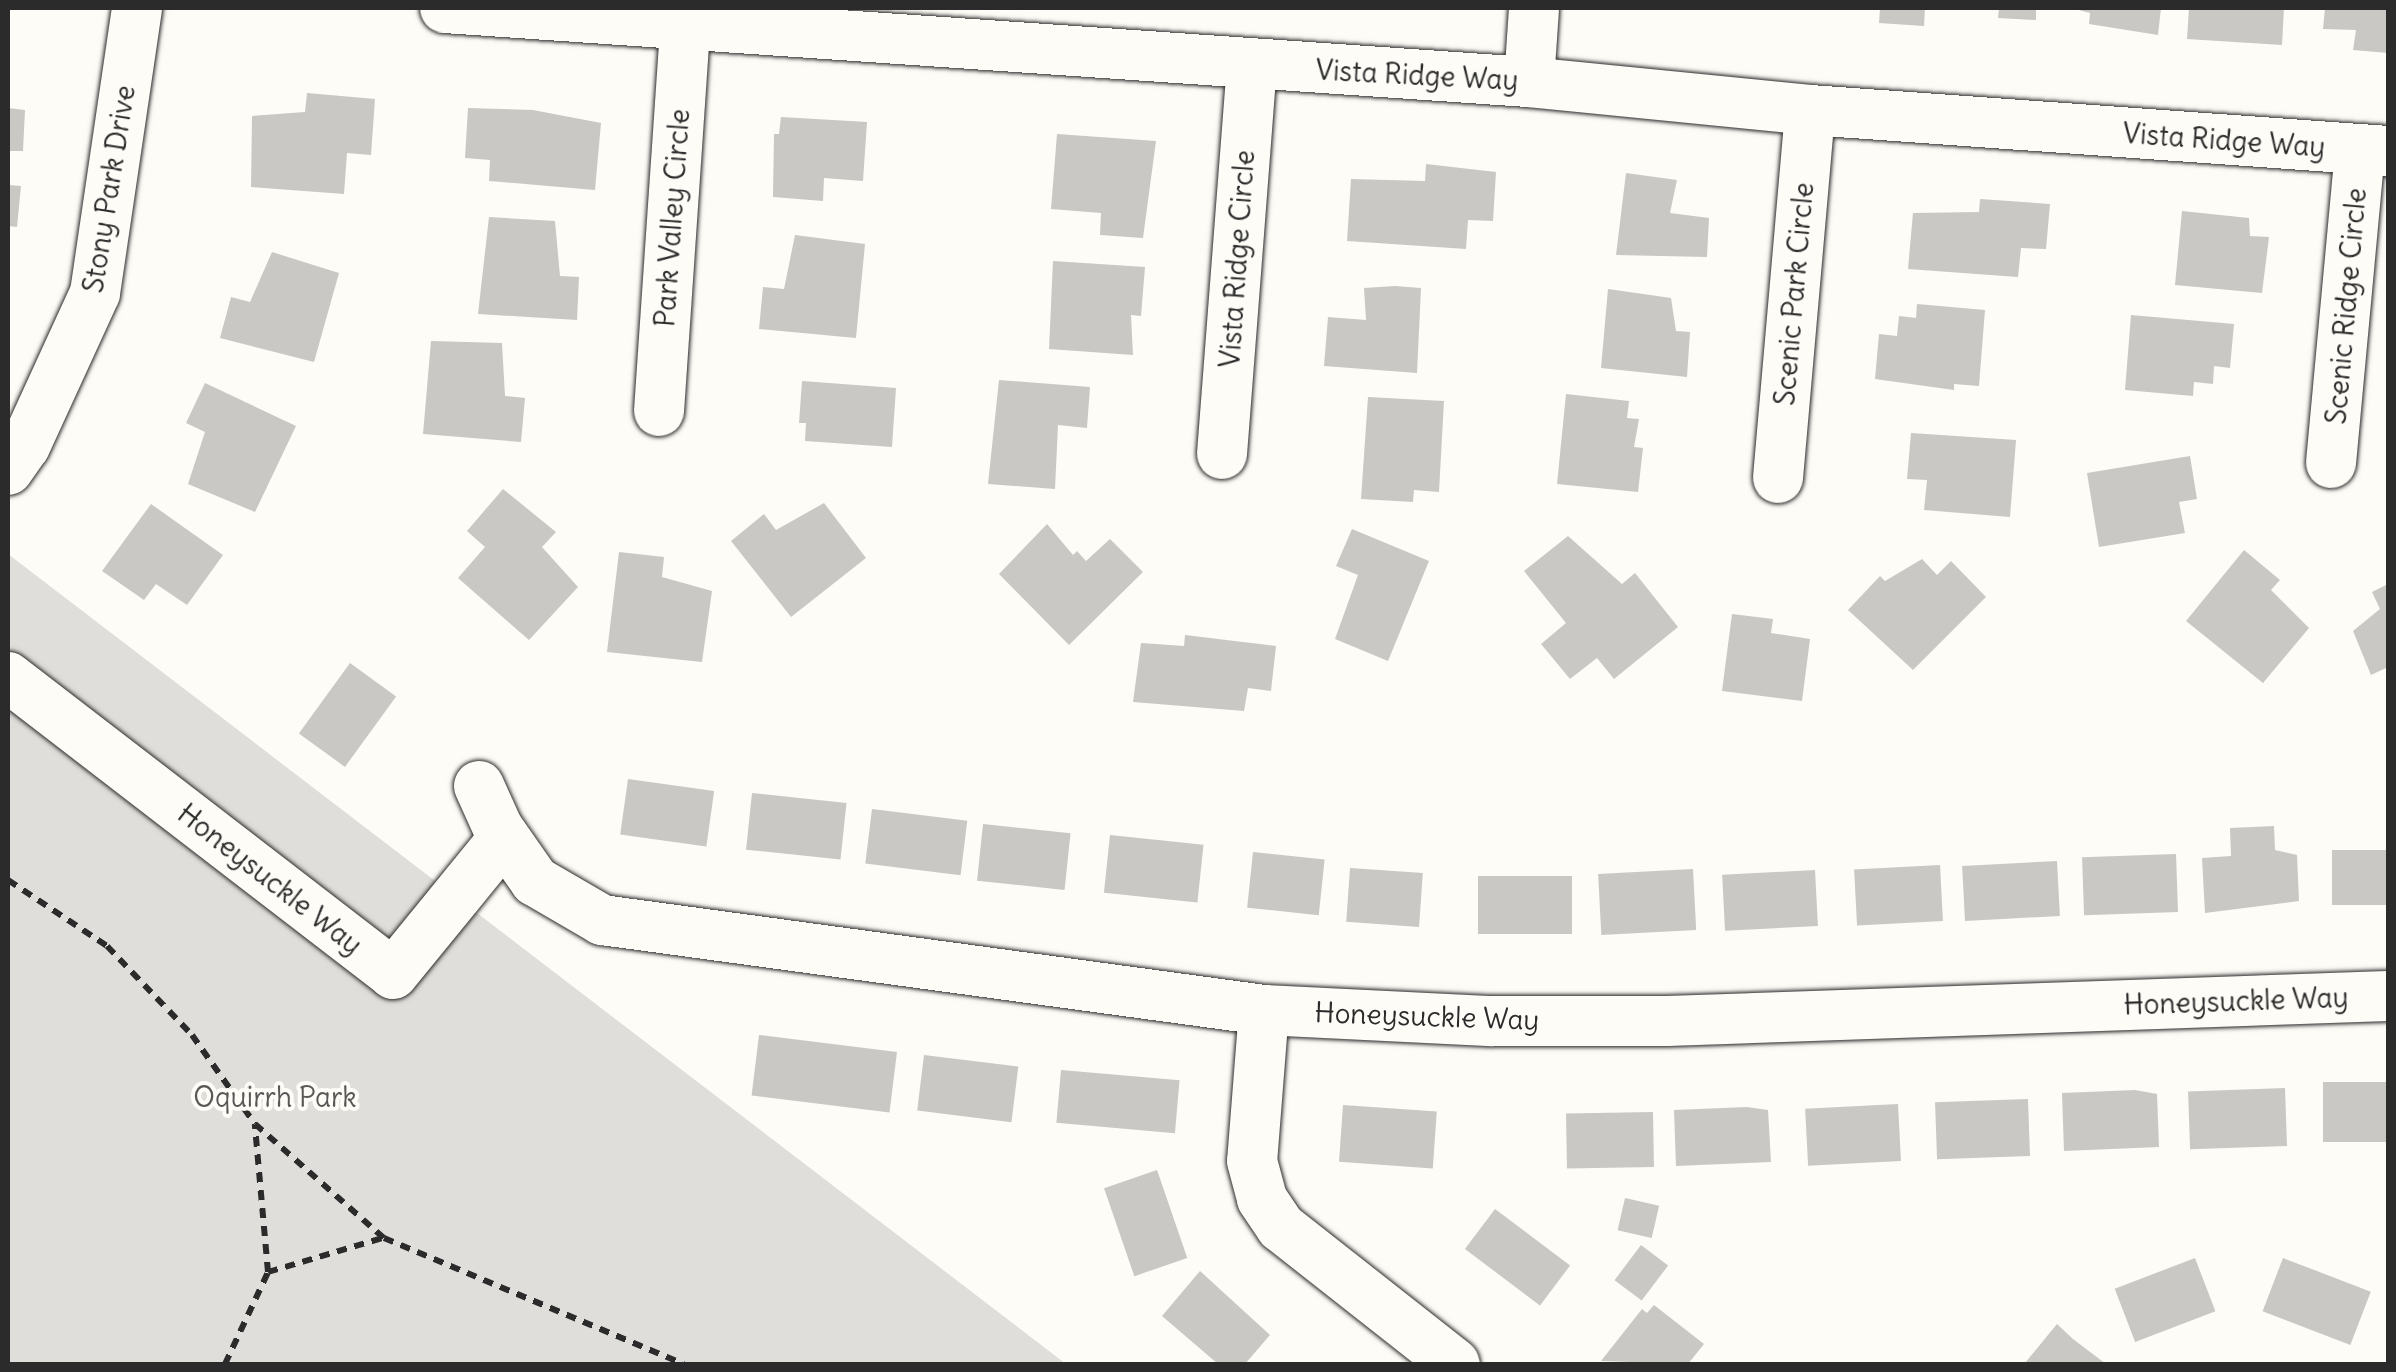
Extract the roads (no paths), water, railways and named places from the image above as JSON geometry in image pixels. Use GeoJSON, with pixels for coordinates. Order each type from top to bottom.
{"type":"FeatureCollection","features":[{"type":"Feature","properties":{"kind":"street","name":"Stony Park Drive"},"geometry":{"type":"LineString","coordinates":[[8,470],[26,446],[95,293],[137,8]]}},
{"type":"Feature","properties":{"kind":"street","name":"Vista Ridge Way"},"geometry":{"type":"LineString","coordinates":[[445,8],[1529,82],[1810,110],[2374,150]]}},
{"type":"Feature","properties":{"kind":"street"},"geometry":{"type":"LineString","coordinates":[[1529,82],[1534,8]]}},
{"type":"Feature","properties":{"kind":"street","name":"Park Valley Circle"},"geometry":{"type":"LineString","coordinates":[[659,411],[685,26]]}},
{"type":"Feature","properties":{"kind":"street","name":"Vista Ridge Circle"},"geometry":{"type":"LineString","coordinates":[[1222,454],[1252,65]]}},
{"type":"Feature","properties":{"kind":"street","name":"Scenic Park Circle"},"geometry":{"type":"LineString","coordinates":[[1778,478],[1810,110]]}},
{"type":"Feature","properties":{"kind":"street","name":"Scenic Ridge Circle"},"geometry":{"type":"LineString","coordinates":[[2332,463],[2374,150]]}},
{"type":"Feature","properties":{"kind":"street","name":"Honeysuckle Way"},"geometry":{"type":"LineString","coordinates":[[8,678],[394,974],[504,838]]}},
{"type":"Feature","properties":{"kind":"street","name":"Honeysuckle Way"},"geometry":{"type":"LineString","coordinates":[[479,786],[504,838],[535,881],[602,920],[1264,1010],[1648,1021],[2388,996]]}},
{"type":"Feature","properties":{"kind":"street"},"geometry":{"type":"LineString","coordinates":[[1264,1010],[1252,1161],[1262,1199],[1281,1227],[1455,1364]]}},
{"type":"Feature","properties":{"kind":"park label","name":"Oquirrh Park"},"geometry":{"type":"Point","coordinates":[275,1097]}}]}
